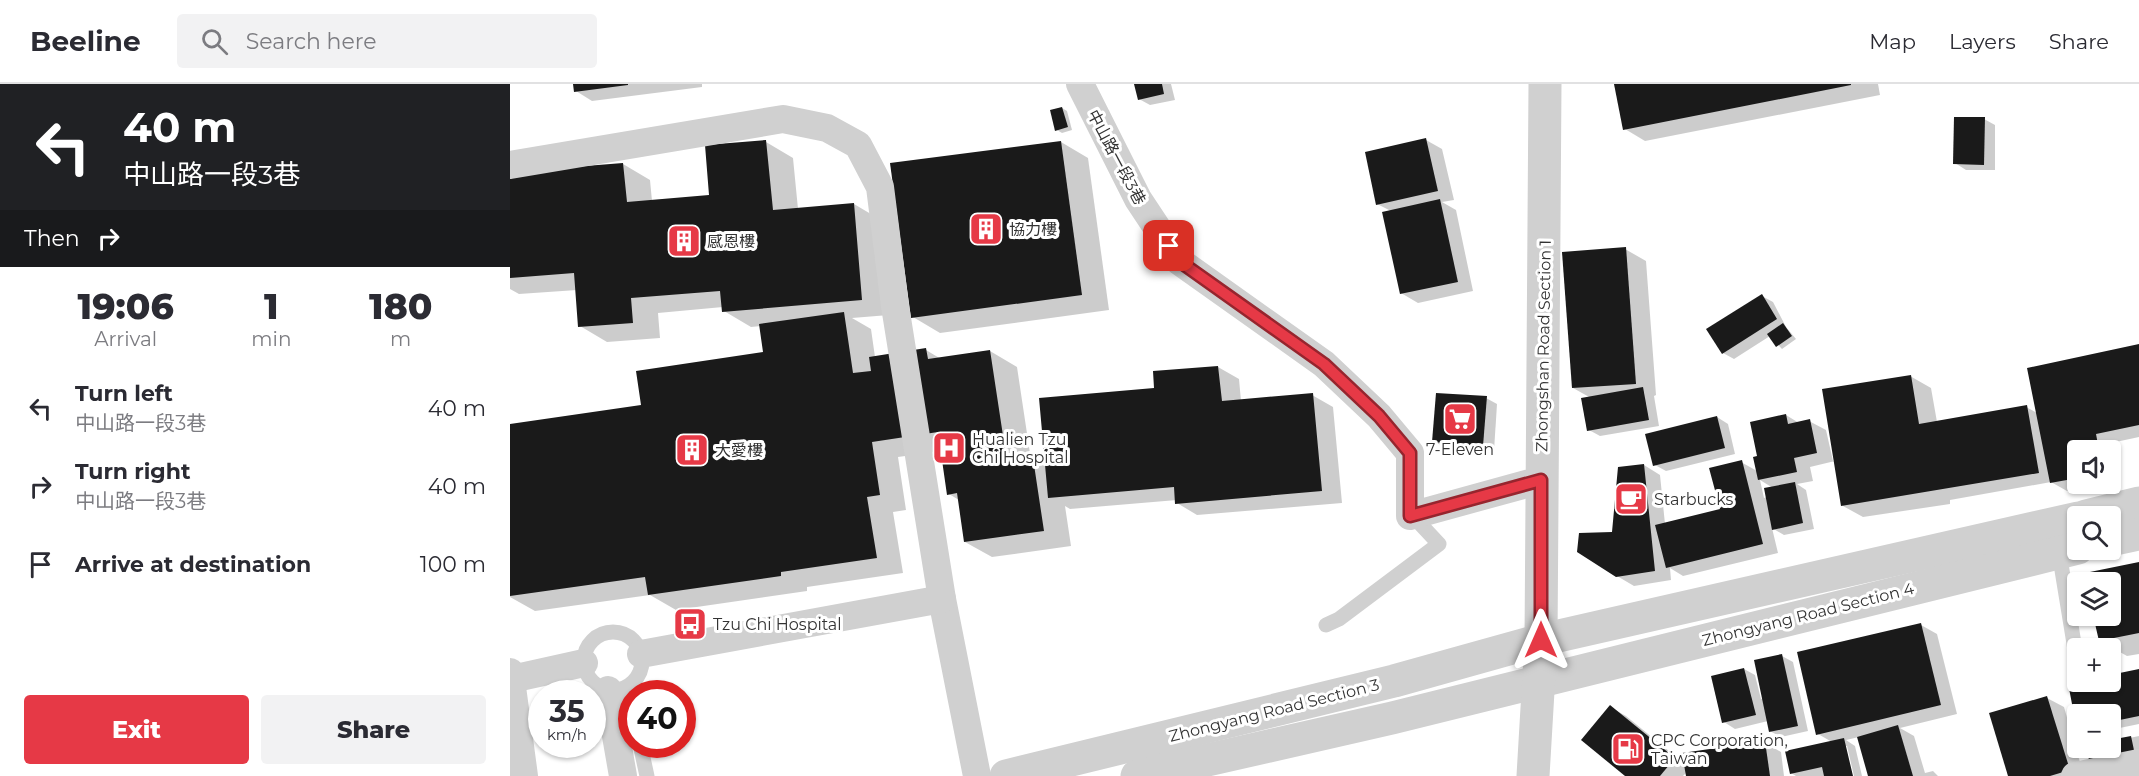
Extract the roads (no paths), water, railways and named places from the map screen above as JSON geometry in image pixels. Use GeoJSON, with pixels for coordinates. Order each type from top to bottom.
{"type":"FeatureCollection","features":[{"type":"Feature","properties":{"kind":"street","name":"中山路一段3巷"},"geometry":{"type":"LineString","coordinates":[[1080,84],[1138,199],[1179,261],[1324,364],[1379,416],[1410,453],[1410,516]]}},
{"type":"Feature","properties":{"kind":"street","name":"Zhongshan Road Section 1"},"geometry":{"type":"LineString","coordinates":[[1533,776],[1541,640],[1545,84]]}},
{"type":"Feature","properties":{"kind":"street"},"geometry":{"type":"LineString","coordinates":[[510,165],[783,119],[826,128],[858,145],[880,187],[895,306],[942,599],[977,776]]}},
{"type":"Feature","properties":{"kind":"street"},"geometry":{"type":"LineString","coordinates":[[1410,516],[1541,480]]}},
{"type":"Feature","properties":{"kind":"street"},"geometry":{"type":"LineString","coordinates":[[2121,507],[2139,503]]}},
{"type":"Feature","properties":{"kind":"street","name":"Zhongyang Road Section 4"},"geometry":{"type":"LineString","coordinates":[[1541,640],[2067,520]]}},
{"type":"Feature","properties":{"kind":"street"},"geometry":{"type":"LineString","coordinates":[[2121,538],[2139,534]]}},
{"type":"Feature","properties":{"kind":"street","name":"Zhongyang Road Section 4"},"geometry":{"type":"LineString","coordinates":[[1538,680],[2067,550]]}},
{"type":"Feature","properties":{"kind":"street"},"geometry":{"type":"LineString","coordinates":[[641,654],[942,599]]}},
{"type":"Feature","properties":{"kind":"street","name":"Zhongyang Road Section 3"},"geometry":{"type":"LineString","coordinates":[[1006,776],[1394,681],[1541,640]]}},
{"type":"Feature","properties":{"kind":"street"},"geometry":{"type":"LineString","coordinates":[[524,776],[511,675],[584,663]]}},
{"type":"Feature","properties":{"kind":"street","name":"Zhongyang Road Section 3"},"geometry":{"type":"LineString","coordinates":[[1137,776],[1392,718],[1538,680]]}},
{"type":"Feature","properties":{"kind":"street"},"geometry":{"type":"LineString","coordinates":[[617,689],[623,776]]}},
{"type":"Feature","properties":{"kind":"street"},"geometry":{"type":"LineString","coordinates":[[2075,776],[2139,763]]}},
{"type":"Feature","properties":{"kind":"lane"},"geometry":{"type":"LineString","coordinates":[[1326,625],[1339,619],[1439,544],[1410,516],[1421,483]]}},
{"type":"Feature","properties":{"kind":"lane"},"geometry":{"type":"LineString","coordinates":[[2069,560],[2075,638]]}},
{"type":"Feature","properties":{"kind":"lane"},"geometry":{"type":"LineString","coordinates":[[613,632],[631,638],[641,654],[639,673],[617,689],[591,681],[584,663],[588,645],[595,638],[613,632]]}},
{"type":"Feature","properties":{"kind":"lane"},"geometry":{"type":"LineString","coordinates":[[643,758],[647,776]]}},
{"type":"Feature","properties":{"kind":"place","name":"協力樓"},"geometry":{"type":"Point","coordinates":[986,229]}},
{"type":"Feature","properties":{"kind":"place","name":"感恩樓"},"geometry":{"type":"Point","coordinates":[684,241]}},
{"type":"Feature","properties":{"kind":"place","name":"7-Eleven"},"geometry":{"type":"Point","coordinates":[1460,419]}},
{"type":"Feature","properties":{"kind":"place","name":"Hualien Tzu Chi Hospital"},"geometry":{"type":"Point","coordinates":[949,448]}},
{"type":"Feature","properties":{"kind":"place","name":"大愛樓"},"geometry":{"type":"Point","coordinates":[692,450]}},
{"type":"Feature","properties":{"kind":"place","name":"Starbucks"},"geometry":{"type":"Point","coordinates":[1631,499]}},
{"type":"Feature","properties":{"kind":"place","name":"Tzu Chi Hospital"},"geometry":{"type":"Point","coordinates":[690,624]}},
{"type":"Feature","properties":{"kind":"place","name":"CPC Corporation, Taiwan"},"geometry":{"type":"Point","coordinates":[1628,749]}}]}
